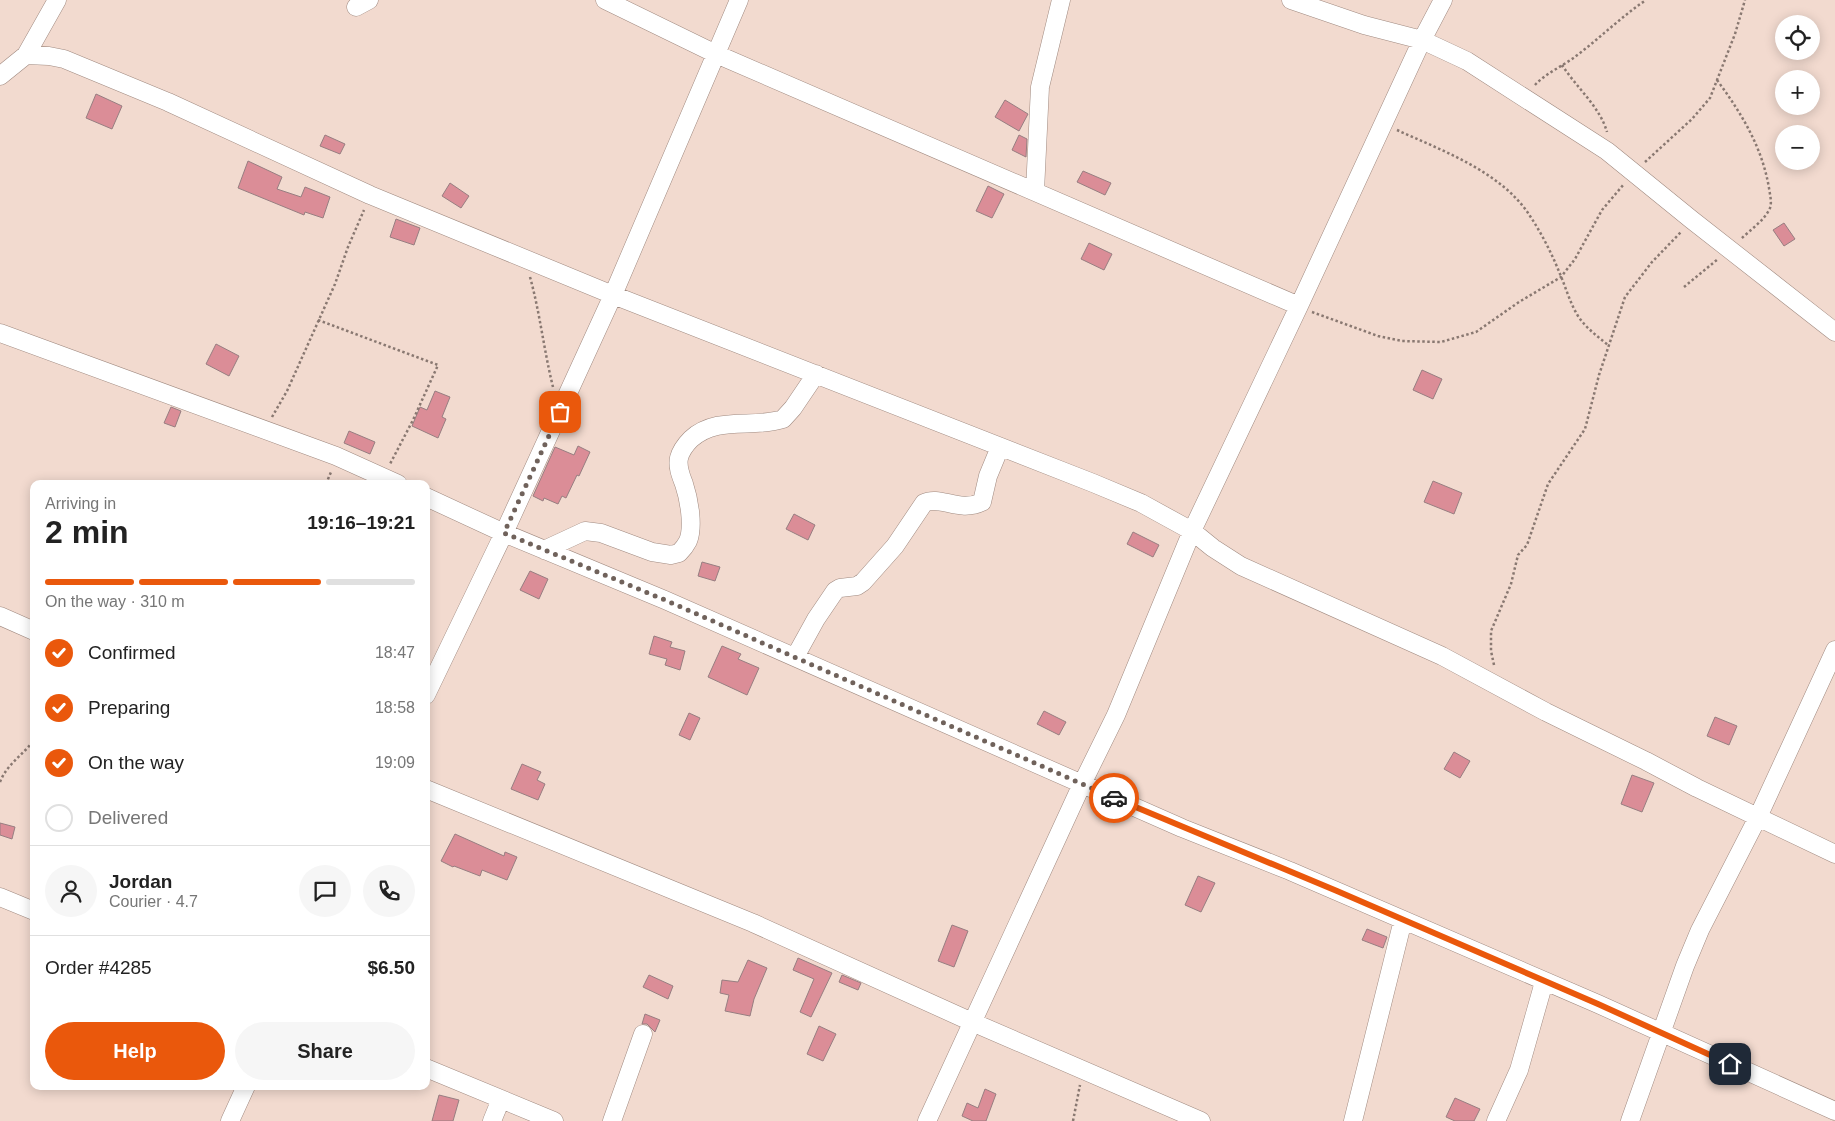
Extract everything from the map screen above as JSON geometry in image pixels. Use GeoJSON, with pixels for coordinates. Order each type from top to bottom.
{"type":"FeatureCollection","features":[{"type":"Feature","properties":{"kind":"street"},"geometry":{"type":"LineString","coordinates":[[0,76],[26,55],[57,0]]}},
{"type":"Feature","properties":{"kind":"street"},"geometry":{"type":"LineString","coordinates":[[605,0],[716,54],[1299,306]]}},
{"type":"Feature","properties":{"kind":"street"},"geometry":{"type":"LineString","coordinates":[[430,687],[504,533],[613,296],[739,0]]}},
{"type":"Feature","properties":{"kind":"street"},"geometry":{"type":"LineString","coordinates":[[1035,191],[1040,88],[1060,0]]}},
{"type":"Feature","properties":{"kind":"street"},"geometry":{"type":"LineString","coordinates":[[1291,0],[1364,26],[1422,40],[1467,61],[1607,151],[1835,332]]}},
{"type":"Feature","properties":{"kind":"street"},"geometry":{"type":"LineString","coordinates":[[927,1121],[1082,784],[1116,715],[1192,530],[1299,306],[1422,40],[1443,0]]}},
{"type":"Feature","properties":{"kind":"street"},"geometry":{"type":"LineString","coordinates":[[26,55],[50,56],[64,59],[168,102],[370,195],[613,296],[1000,446],[1133,500],[1192,530],[1213,548],[1241,566],[1442,656],[1497,687],[1697,788],[1835,854]]}},
{"type":"Feature","properties":{"kind":"street"},"geometry":{"type":"LineString","coordinates":[[0,333],[336,456],[390,480]]}},
{"type":"Feature","properties":{"kind":"street"},"geometry":{"type":"LineString","coordinates":[[544,550],[585,531],[601,534],[652,552],[671,555],[679,553],[688,541],[690,525],[690,508],[679,464],[681,453],[686,444],[694,436],[722,425],[783,419],[793,408],[816,374]]}},
{"type":"Feature","properties":{"kind":"street"},"geometry":{"type":"LineString","coordinates":[[795,657],[816,619],[835,591],[840,588],[857,586],[863,582],[895,546],[924,504],[935,501],[965,507],[982,502],[988,476],[1000,446]]}},
{"type":"Feature","properties":{"kind":"street"},"geometry":{"type":"LineString","coordinates":[[430,499],[504,533],[665,600],[1082,784],[1661,1032],[1835,1111]]}},
{"type":"Feature","properties":{"kind":"street"},"geometry":{"type":"LineString","coordinates":[[0,616],[30,629]]}},
{"type":"Feature","properties":{"kind":"street"},"geometry":{"type":"LineString","coordinates":[[1630,1121],[1685,966],[1700,930],[1758,817],[1835,650]]}},
{"type":"Feature","properties":{"kind":"street"},"geometry":{"type":"LineString","coordinates":[[430,791],[753,922],[972,1022],[1201,1121]]}},
{"type":"Feature","properties":{"kind":"street"},"geometry":{"type":"LineString","coordinates":[[0,897],[30,909]]}},
{"type":"Feature","properties":{"kind":"street"},"geometry":{"type":"LineString","coordinates":[[1353,1121],[1403,920]]}},
{"type":"Feature","properties":{"kind":"street"},"geometry":{"type":"LineString","coordinates":[[1496,1121],[1519,1070],[1544,982]]}},
{"type":"Feature","properties":{"kind":"street"},"geometry":{"type":"LineString","coordinates":[[612,1121],[643,1034]]}},
{"type":"Feature","properties":{"kind":"street"},"geometry":{"type":"LineString","coordinates":[[430,1070],[554,1121]]}},
{"type":"Feature","properties":{"kind":"street"},"geometry":{"type":"LineString","coordinates":[[230,1121],[244,1090]]}},
{"type":"Feature","properties":{"kind":"street"},"geometry":{"type":"LineString","coordinates":[[492,1121],[501,1098]]}},
{"type":"Feature","properties":{"kind":"path"},"geometry":{"type":"LineString","coordinates":[[1524,98],[1539,81],[1604,34],[1626,14],[1646,0]]}},
{"type":"Feature","properties":{"kind":"path"},"geometry":{"type":"LineString","coordinates":[[1299,306],[1387,339],[1441,342],[1476,332],[1519,302],[1561,277],[1575,259],[1602,210],[1634,172],[1692,119],[1710,98],[1745,0]]}},
{"type":"Feature","properties":{"kind":"path"},"geometry":{"type":"LineString","coordinates":[[1562,65],[1603,121],[1606,131],[1607,151]]}},
{"type":"Feature","properties":{"kind":"path"},"geometry":{"type":"LineString","coordinates":[[1684,287],[1730,250],[1756,225],[1768,211],[1771,202],[1767,178],[1757,146],[1744,119],[1718,80]]}},
{"type":"Feature","properties":{"kind":"path"},"geometry":{"type":"LineString","coordinates":[[1384,124],[1450,153],[1506,187],[1530,216],[1544,240],[1578,315],[1586,326],[1608,345]]}},
{"type":"Feature","properties":{"kind":"path"},"geometry":{"type":"LineString","coordinates":[[264,431],[287,391],[335,284],[370,195]]}},
{"type":"Feature","properties":{"kind":"path"},"geometry":{"type":"LineString","coordinates":[[1497,687],[1490,642],[1491,631],[1511,584],[1518,554],[1527,545],[1548,484],[1586,427],[1608,345],[1625,297],[1633,284],[1692,220]]}},
{"type":"Feature","properties":{"kind":"path"},"geometry":{"type":"LineString","coordinates":[[525,259],[560,412]]}},
{"type":"Feature","properties":{"kind":"path"},"geometry":{"type":"LineString","coordinates":[[318,320],[438,365],[396,453],[382,476]]}},
{"type":"Feature","properties":{"kind":"path"},"geometry":{"type":"LineString","coordinates":[[0,782],[8,768],[30,745]]}},
{"type":"Feature","properties":{"kind":"path"},"geometry":{"type":"LineString","coordinates":[[1073,1121],[1083,1069]]}},
{"type":"Feature","properties":{"kind":"building"},"geometry":{"type":"Polygon","coordinates":[[[96,94],[122,106],[112,129],[86,118],[96,94]]]}},
{"type":"Feature","properties":{"kind":"building"},"geometry":{"type":"Polygon","coordinates":[[[1005,100],[1028,114],[1019,131],[995,117],[1005,100]]]}},
{"type":"Feature","properties":{"kind":"building"},"geometry":{"type":"Polygon","coordinates":[[[325,135],[345,144],[340,154],[320,146],[325,135]]]}},
{"type":"Feature","properties":{"kind":"building"},"geometry":{"type":"Polygon","coordinates":[[[1019,135],[1027,139],[1026,157],[1012,150],[1019,135]]]}},
{"type":"Feature","properties":{"kind":"building"},"geometry":{"type":"Polygon","coordinates":[[[248,161],[282,177],[277,189],[301,197],[305,187],[330,197],[323,218],[305,212],[304,215],[238,188],[248,161]]]}},
{"type":"Feature","properties":{"kind":"building"},"geometry":{"type":"Polygon","coordinates":[[[1083,171],[1111,183],[1105,195],[1077,182],[1083,171]]]}},
{"type":"Feature","properties":{"kind":"building"},"geometry":{"type":"Polygon","coordinates":[[[450,183],[469,196],[461,208],[442,196],[450,183]]]}},
{"type":"Feature","properties":{"kind":"building"},"geometry":{"type":"Polygon","coordinates":[[[988,186],[1004,194],[992,218],[976,211],[988,186]]]}},
{"type":"Feature","properties":{"kind":"building"},"geometry":{"type":"Polygon","coordinates":[[[396,219],[420,228],[414,245],[390,237],[396,219]]]}},
{"type":"Feature","properties":{"kind":"building"},"geometry":{"type":"Polygon","coordinates":[[[1784,223],[1795,239],[1784,246],[1773,230],[1784,223]]]}},
{"type":"Feature","properties":{"kind":"building"},"geometry":{"type":"Polygon","coordinates":[[[1089,243],[1112,254],[1104,270],[1081,259],[1089,243]]]}},
{"type":"Feature","properties":{"kind":"building"},"geometry":{"type":"Polygon","coordinates":[[[216,344],[239,356],[229,376],[206,364],[216,344]]]}},
{"type":"Feature","properties":{"kind":"building"},"geometry":{"type":"Polygon","coordinates":[[[1422,370],[1442,379],[1433,399],[1413,390],[1422,370]]]}},
{"type":"Feature","properties":{"kind":"building"},"geometry":{"type":"Polygon","coordinates":[[[435,391],[450,397],[442,417],[446,419],[438,438],[412,426],[420,407],[427,410],[435,391]]]}},
{"type":"Feature","properties":{"kind":"building"},"geometry":{"type":"Polygon","coordinates":[[[171,407],[181,411],[175,427],[164,423],[171,407]]]}},
{"type":"Feature","properties":{"kind":"building"},"geometry":{"type":"Polygon","coordinates":[[[349,431],[375,442],[370,454],[344,443],[349,431]]]}},
{"type":"Feature","properties":{"kind":"building"},"geometry":{"type":"Polygon","coordinates":[[[578,446],[590,452],[566,498],[562,496],[558,504],[544,498],[543,501],[533,496],[555,447],[574,455],[578,446]]]}},
{"type":"Feature","properties":{"kind":"building"},"geometry":{"type":"Polygon","coordinates":[[[1433,481],[1462,493],[1454,514],[1424,502],[1433,481]]]}},
{"type":"Feature","properties":{"kind":"building"},"geometry":{"type":"Polygon","coordinates":[[[794,514],[815,525],[808,540],[786,529],[794,514]]]}},
{"type":"Feature","properties":{"kind":"building"},"geometry":{"type":"Polygon","coordinates":[[[1133,532],[1159,545],[1153,557],[1127,544],[1133,532]]]}},
{"type":"Feature","properties":{"kind":"building"},"geometry":{"type":"Polygon","coordinates":[[[702,562],[720,567],[715,581],[698,576],[702,562]]]}},
{"type":"Feature","properties":{"kind":"building"},"geometry":{"type":"Polygon","coordinates":[[[530,571],[548,579],[539,599],[520,590],[530,571]]]}},
{"type":"Feature","properties":{"kind":"building"},"geometry":{"type":"Polygon","coordinates":[[[654,636],[672,642],[670,647],[685,651],[680,670],[665,665],[667,659],[649,654],[654,636]]]}},
{"type":"Feature","properties":{"kind":"building"},"geometry":{"type":"Polygon","coordinates":[[[722,646],[741,654],[738,659],[759,668],[747,695],[708,677],[722,646]]]}},
{"type":"Feature","properties":{"kind":"building"},"geometry":{"type":"Polygon","coordinates":[[[1044,711],[1066,722],[1059,735],[1037,724],[1044,711]]]}},
{"type":"Feature","properties":{"kind":"building"},"geometry":{"type":"Polygon","coordinates":[[[689,713],[700,718],[690,740],[679,735],[689,713]]]}},
{"type":"Feature","properties":{"kind":"building"},"geometry":{"type":"Polygon","coordinates":[[[1715,717],[1737,726],[1729,745],[1707,736],[1715,717]]]}},
{"type":"Feature","properties":{"kind":"building"},"geometry":{"type":"Polygon","coordinates":[[[1454,752],[1470,761],[1460,778],[1444,769],[1454,752]]]}},
{"type":"Feature","properties":{"kind":"building"},"geometry":{"type":"Polygon","coordinates":[[[522,764],[541,772],[537,780],[545,784],[538,800],[511,789],[522,764]]]}},
{"type":"Feature","properties":{"kind":"building"},"geometry":{"type":"Polygon","coordinates":[[[1632,775],[1654,783],[1642,812],[1621,804],[1632,775]]]}},
{"type":"Feature","properties":{"kind":"building"},"geometry":{"type":"Polygon","coordinates":[[[0,823],[15,827],[12,839],[0,835],[0,823]]]}},
{"type":"Feature","properties":{"kind":"building"},"geometry":{"type":"Polygon","coordinates":[[[455,834],[504,856],[505,852],[517,857],[507,880],[482,870],[480,876],[441,861],[455,834]]]}},
{"type":"Feature","properties":{"kind":"building"},"geometry":{"type":"Polygon","coordinates":[[[1198,876],[1215,883],[1201,912],[1185,905],[1198,876]]]}},
{"type":"Feature","properties":{"kind":"building"},"geometry":{"type":"Polygon","coordinates":[[[952,925],[968,931],[954,967],[938,961],[952,925]]]}},
{"type":"Feature","properties":{"kind":"building"},"geometry":{"type":"Polygon","coordinates":[[[1367,929],[1387,937],[1383,948],[1362,940],[1367,929]]]}},
{"type":"Feature","properties":{"kind":"building"},"geometry":{"type":"Polygon","coordinates":[[[798,958],[832,973],[811,1017],[800,1012],[814,979],[793,970],[798,958]]]}},
{"type":"Feature","properties":{"kind":"building"},"geometry":{"type":"Polygon","coordinates":[[[748,960],[767,968],[754,999],[750,1016],[725,1011],[729,995],[720,993],[722,980],[738,982],[748,960]]]}},
{"type":"Feature","properties":{"kind":"building"},"geometry":{"type":"Polygon","coordinates":[[[649,975],[673,986],[668,999],[643,987],[649,975]]]}},
{"type":"Feature","properties":{"kind":"building"},"geometry":{"type":"Polygon","coordinates":[[[842,975],[861,983],[858,990],[839,982],[842,975]]]}},
{"type":"Feature","properties":{"kind":"building"},"geometry":{"type":"Polygon","coordinates":[[[645,1014],[660,1020],[655,1032],[647,1024],[642,1024],[645,1014]]]}},
{"type":"Feature","properties":{"kind":"building"},"geometry":{"type":"Polygon","coordinates":[[[819,1026],[836,1034],[823,1061],[807,1054],[819,1026]]]}},
{"type":"Feature","properties":{"kind":"building"},"geometry":{"type":"Polygon","coordinates":[[[985,1089],[996,1094],[986,1121],[973,1121],[962,1116],[967,1103],[978,1108],[985,1089]]]}},
{"type":"Feature","properties":{"kind":"building"},"geometry":{"type":"Polygon","coordinates":[[[439,1095],[459,1100],[453,1121],[432,1121],[439,1095]]]}},
{"type":"Feature","properties":{"kind":"building"},"geometry":{"type":"Polygon","coordinates":[[[1455,1098],[1480,1109],[1474,1121],[1455,1121],[1446,1117],[1455,1098]]]}},
{"type":"Feature","properties":{"kind":"way so far"},"geometry":{"type":"LineString","coordinates":[[560,412],[504,533],[665,600],[1114,798]]}},
{"type":"Feature","properties":{"kind":"route"},"geometry":{"type":"LineString","coordinates":[[1114,798],[1182,828],[1337,891],[1598,1004],[1730,1064]]}}]}
